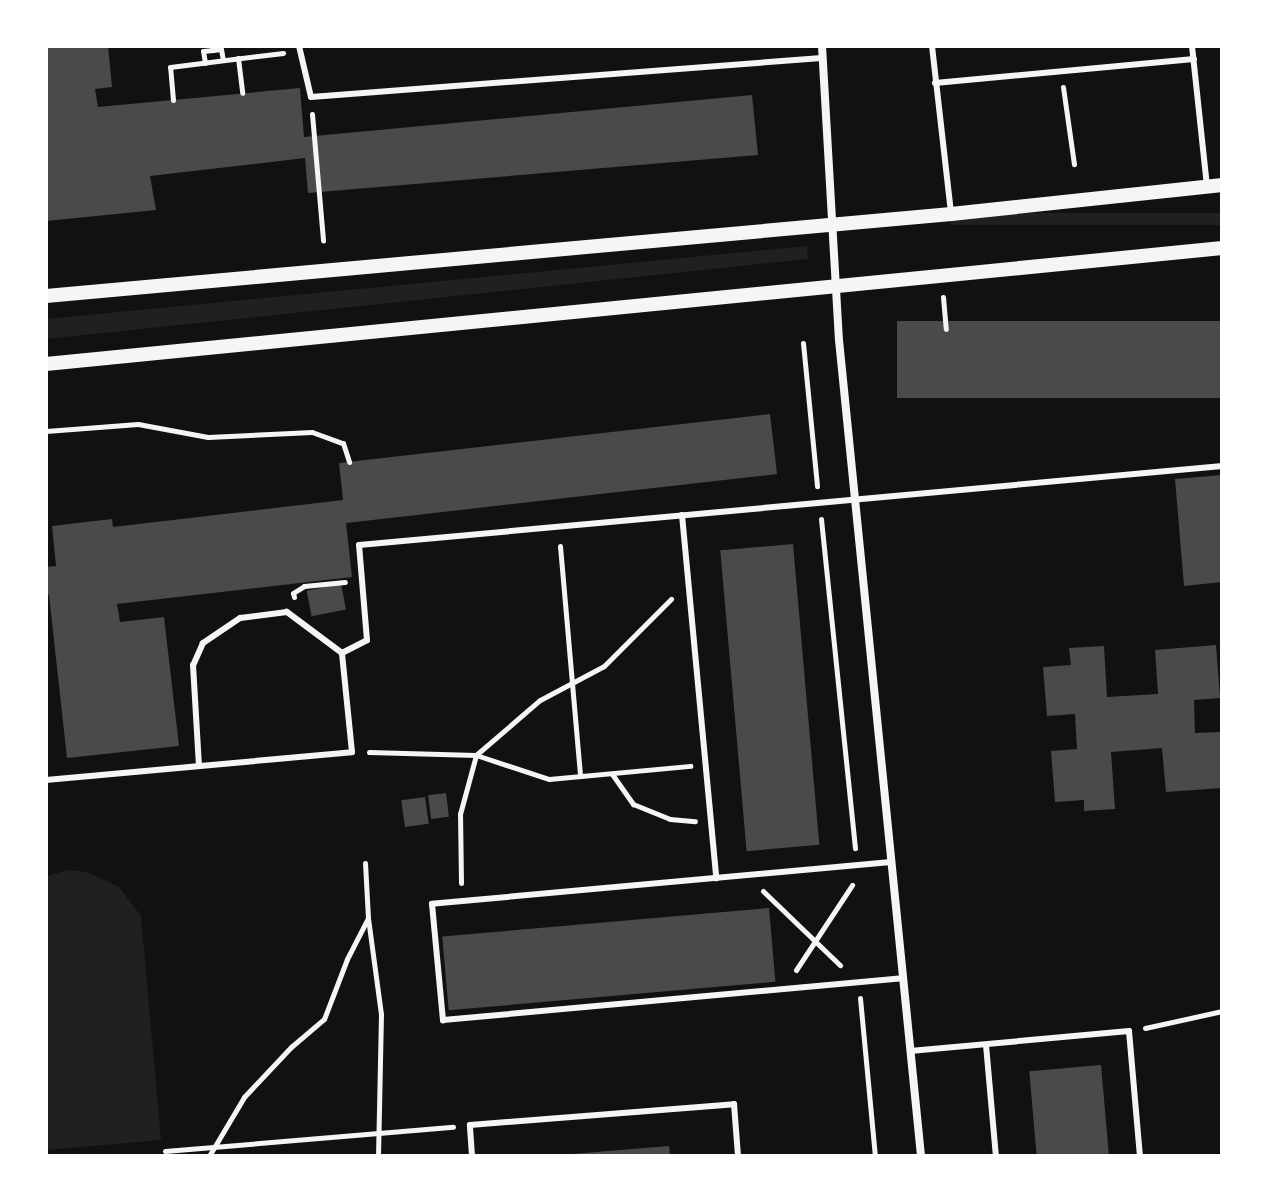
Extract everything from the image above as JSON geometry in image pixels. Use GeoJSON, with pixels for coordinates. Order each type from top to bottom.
{"type":"FeatureCollection","features":[{"type":"Feature","properties":{"kind":"street"},"geometry":{"type":"LineString","coordinates":[[822,46],[835,285],[854,499],[921,1156]]}},
{"type":"Feature","properties":{"kind":"street"},"geometry":{"type":"LineString","coordinates":[[46,296],[951,214],[1215,186]]}},
{"type":"Feature","properties":{"kind":"street"},"geometry":{"type":"LineString","coordinates":[[46,364],[1222,248]]}},
{"type":"Feature","properties":{"kind":"lane"},"geometry":{"type":"LineString","coordinates":[[932,46],[951,214]]}},
{"type":"Feature","properties":{"kind":"lane"},"geometry":{"type":"LineString","coordinates":[[1192,46],[1215,186]]}},
{"type":"Feature","properties":{"kind":"lane"},"geometry":{"type":"LineString","coordinates":[[299,48],[311,97],[822,58]]}},
{"type":"Feature","properties":{"kind":"lane"},"geometry":{"type":"LineString","coordinates":[[935,83],[1194,59]]}},
{"type":"Feature","properties":{"kind":"lane"},"geometry":{"type":"LineString","coordinates":[[342,653],[367,640],[359,545],[1222,466]]}},
{"type":"Feature","properties":{"kind":"lane"},"geometry":{"type":"LineString","coordinates":[[682,515],[716,878]]}},
{"type":"Feature","properties":{"kind":"lane"},"geometry":{"type":"LineString","coordinates":[[46,780],[199,766],[352,752],[342,653],[287,612],[240,618],[203,643],[193,665],[199,766]]}},
{"type":"Feature","properties":{"kind":"lane"},"geometry":{"type":"LineString","coordinates":[[891,862],[432,904],[443,1020],[902,978]]}},
{"type":"Feature","properties":{"kind":"lane"},"geometry":{"type":"LineString","coordinates":[[910,1051],[1129,1031],[1140,1156]]}},
{"type":"Feature","properties":{"kind":"lane"},"geometry":{"type":"LineString","coordinates":[[986,1045],[996,1156]]}},
{"type":"Feature","properties":{"kind":"lane"},"geometry":{"type":"LineString","coordinates":[[472,1156],[470,1125],[734,1104],[738,1156]]}},
{"type":"Feature","properties":{"kind":"path"},"geometry":{"type":"LineString","coordinates":[[205,63],[203,51],[213,48],[221,49],[223,60]]}},
{"type":"Feature","properties":{"kind":"path"},"geometry":{"type":"LineString","coordinates":[[173,100],[170,67],[299,48]]}},
{"type":"Feature","properties":{"kind":"path"},"geometry":{"type":"LineString","coordinates":[[238,58],[242,93]]}},
{"type":"Feature","properties":{"kind":"path"},"geometry":{"type":"LineString","coordinates":[[1061,70],[1074,164]]}},
{"type":"Feature","properties":{"kind":"path"},"geometry":{"type":"LineString","coordinates":[[311,97],[323,241]]}},
{"type":"Feature","properties":{"kind":"path"},"geometry":{"type":"LineString","coordinates":[[779,989],[788,983],[854,883],[857,865],[803,343]]}},
{"type":"Feature","properties":{"kind":"path"},"geometry":{"type":"LineString","coordinates":[[46,431],[138,424],[208,437],[312,432],[343,443],[349,462]]}},
{"type":"Feature","properties":{"kind":"path"},"geometry":{"type":"LineString","coordinates":[[558,527],[580,776]]}},
{"type":"Feature","properties":{"kind":"path"},"geometry":{"type":"LineString","coordinates":[[299,620],[293,593],[304,586],[362,581]]}},
{"type":"Feature","properties":{"kind":"path"},"geometry":{"type":"LineString","coordinates":[[461,902],[460,814],[476,755],[540,700],[604,666],[689,581]]}},
{"type":"Feature","properties":{"kind":"path"},"geometry":{"type":"LineString","coordinates":[[352,752],[476,755],[549,779],[705,765]]}},
{"type":"Feature","properties":{"kind":"path"},"geometry":{"type":"LineString","coordinates":[[612,773],[633,804],[670,819],[711,821]]}},
{"type":"Feature","properties":{"kind":"path"},"geometry":{"type":"LineString","coordinates":[[365,863],[368,918],[381,1014],[378,1156]]}},
{"type":"Feature","properties":{"kind":"path"},"geometry":{"type":"LineString","coordinates":[[748,875],[859,982],[875,1156]]}},
{"type":"Feature","properties":{"kind":"path"},"geometry":{"type":"LineString","coordinates":[[209,1156],[244,1097],[291,1047],[324,1019],[368,918]]}},
{"type":"Feature","properties":{"kind":"path"},"geometry":{"type":"LineString","coordinates":[[1129,1031],[1222,1011]]}},
{"type":"Feature","properties":{"kind":"path"},"geometry":{"type":"LineString","coordinates":[[165,1151],[470,1125]]}},
{"type":"Feature","properties":{"kind":"shaded area"},"geometry":{"type":"Polygon","coordinates":[[[950,213],[1222,213],[1222,225],[950,225],[950,213]]]}},
{"type":"Feature","properties":{"kind":"shaded area"},"geometry":{"type":"Polygon","coordinates":[[[807,246],[808,259],[46,339],[46,319],[807,246]]]}},
{"type":"Feature","properties":{"kind":"shaded area"},"geometry":{"type":"Polygon","coordinates":[[[69,870],[87,872],[119,887],[141,916],[161,1140],[46,1150],[46,876],[69,870]]]}},
{"type":"Feature","properties":{"kind":"building"},"geometry":{"type":"Polygon","coordinates":[[[46,46],[108,46],[112,87],[95,89],[98,107],[300,88],[304,137],[752,95],[758,155],[308,193],[305,158],[150,176],[156,210],[46,221],[46,46]]]}},
{"type":"Feature","properties":{"kind":"building"},"geometry":{"type":"Polygon","coordinates":[[[897,321],[1222,321],[1222,398],[897,398],[897,321]]]}},
{"type":"Feature","properties":{"kind":"building"},"geometry":{"type":"Polygon","coordinates":[[[770,414],[777,474],[346,523],[352,577],[117,604],[120,622],[164,617],[179,746],[67,758],[49,595],[46,595],[46,567],[56,566],[52,526],[112,519],[113,527],[343,500],[339,463],[770,414]]]}},
{"type":"Feature","properties":{"kind":"building"},"geometry":{"type":"Polygon","coordinates":[[[1222,475],[1222,582],[1184,586],[1175,479],[1222,475]]]}},
{"type":"Feature","properties":{"kind":"building"},"geometry":{"type":"Polygon","coordinates":[[[793,544],[819,845],[747,851],[720,550],[793,544]]]}},
{"type":"Feature","properties":{"kind":"building"},"geometry":{"type":"Polygon","coordinates":[[[341,584],[346,610],[312,616],[307,591],[341,584]]]}},
{"type":"Feature","properties":{"kind":"building"},"geometry":{"type":"Polygon","coordinates":[[[1216,645],[1220,698],[1194,700],[1195,733],[1221,732],[1222,788],[1166,792],[1162,748],[1111,752],[1115,809],[1084,811],[1084,800],[1055,802],[1051,751],[1077,749],[1075,714],[1047,716],[1043,667],[1071,665],[1069,648],[1104,646],[1107,697],[1158,694],[1155,650],[1216,645]]]}},
{"type":"Feature","properties":{"kind":"building"},"geometry":{"type":"Polygon","coordinates":[[[446,793],[449,817],[431,819],[428,795],[446,793]]]}},
{"type":"Feature","properties":{"kind":"building"},"geometry":{"type":"Polygon","coordinates":[[[425,797],[429,824],[405,827],[401,800],[425,797]]]}},
{"type":"Feature","properties":{"kind":"building"},"geometry":{"type":"Polygon","coordinates":[[[769,908],[775,982],[449,1010],[442,937],[769,908]]]}},
{"type":"Feature","properties":{"kind":"building"},"geometry":{"type":"Polygon","coordinates":[[[1101,1065],[1109,1156],[1037,1156],[1029,1071],[1101,1065]]]}},
{"type":"Feature","properties":{"kind":"building"},"geometry":{"type":"Polygon","coordinates":[[[669,1146],[670,1156],[572,1156],[572,1154],[669,1146]]]}}]}
